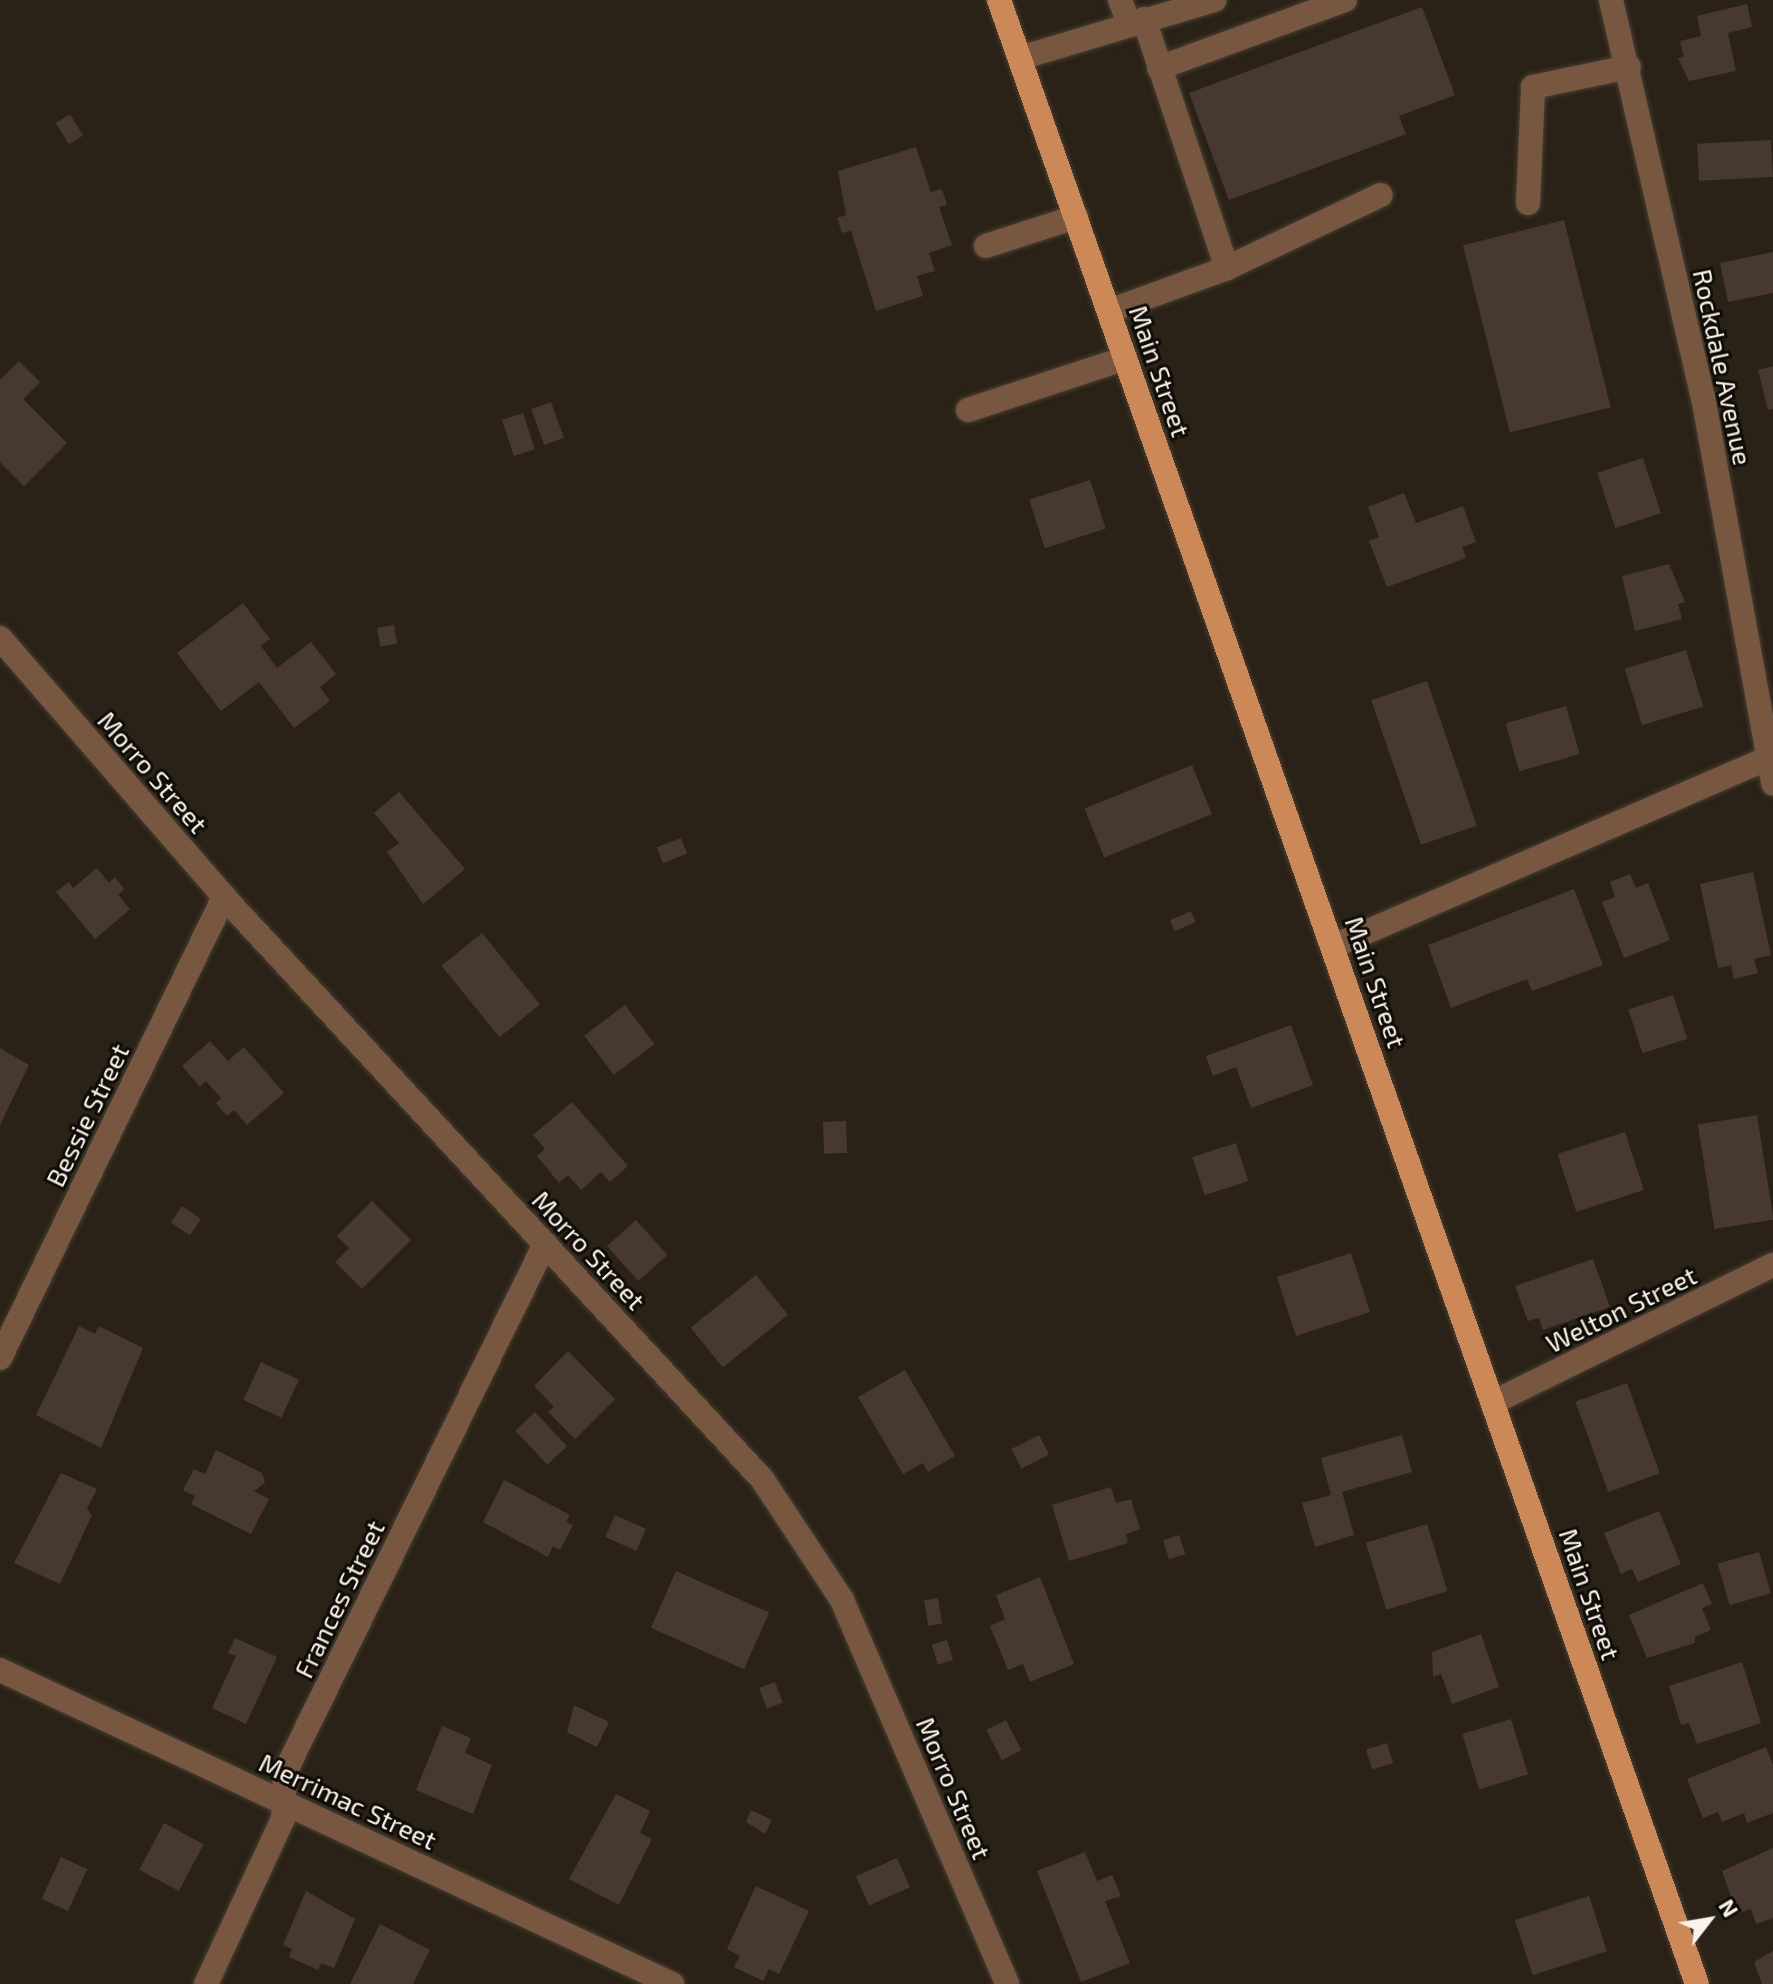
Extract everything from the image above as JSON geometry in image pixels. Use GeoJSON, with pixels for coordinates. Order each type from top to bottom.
{"type":"FeatureCollection","features":[{"type":"Feature","properties":{"kind":"main road","name":"Main Street"},"geometry":{"type":"LineString","coordinates":[[999,0],[1697,1984]]}},
{"type":"Feature","properties":{"kind":"street"},"geometry":{"type":"LineString","coordinates":[[1120,0],[1136,22],[1159,68],[1227,268]]}},
{"type":"Feature","properties":{"kind":"street"},"geometry":{"type":"LineString","coordinates":[[1020,58],[1215,0]]}},
{"type":"Feature","properties":{"kind":"street"},"geometry":{"type":"LineString","coordinates":[[1159,68],[1345,0]]}},
{"type":"Feature","properties":{"kind":"street","name":"Rockdale Avenue"},"geometry":{"type":"LineString","coordinates":[[1611,0],[1629,67],[1703,397],[1752,651],[1766,759],[1773,784]]}},
{"type":"Feature","properties":{"kind":"street"},"geometry":{"type":"LineString","coordinates":[[1528,203],[1533,87],[1629,67]]}},
{"type":"Feature","properties":{"kind":"street"},"geometry":{"type":"LineString","coordinates":[[1109,311],[1227,268],[1381,195]]}},
{"type":"Feature","properties":{"kind":"street"},"geometry":{"type":"LineString","coordinates":[[986,246],[1076,217]]}},
{"type":"Feature","properties":{"kind":"street"},"geometry":{"type":"LineString","coordinates":[[968,410],[1126,358]]}},
{"type":"Feature","properties":{"kind":"street","name":"Morro Street"},"geometry":{"type":"LineString","coordinates":[[0,638],[224,897],[762,1479],[842,1600],[1007,1984]]}},
{"type":"Feature","properties":{"kind":"street"},"geometry":{"type":"LineString","coordinates":[[1334,946],[1766,759]]}},
{"type":"Feature","properties":{"kind":"street","name":"Bessie Street"},"geometry":{"type":"LineString","coordinates":[[0,1358],[224,897]]}},
{"type":"Feature","properties":{"kind":"street","name":"Frances Street"},"geometry":{"type":"LineString","coordinates":[[206,1984],[283,1819],[285,1772],[545,1244]]}},
{"type":"Feature","properties":{"kind":"street","name":"Welton Street"},"geometry":{"type":"LineString","coordinates":[[1494,1402],[1773,1265]]}},
{"type":"Feature","properties":{"kind":"street","name":"Merrimac Street"},"geometry":{"type":"LineString","coordinates":[[0,1670],[672,1984]]}},
{"type":"Feature","properties":{"kind":"building"},"geometry":{"type":"Polygon","coordinates":[[[1747,4],[1752,27],[1728,33],[1736,71],[1689,81],[1678,58],[1684,57],[1680,41],[1701,36],[1697,16],[1747,4]]]}},
{"type":"Feature","properties":{"kind":"building"},"geometry":{"type":"Polygon","coordinates":[[[1422,7],[1455,95],[1399,116],[1406,134],[1229,200],[1189,93],[1422,7]]]}},
{"type":"Feature","properties":{"kind":"building"},"geometry":{"type":"Polygon","coordinates":[[[70,114],[83,135],[69,144],[56,123],[70,114]]]}},
{"type":"Feature","properties":{"kind":"building"},"geometry":{"type":"Polygon","coordinates":[[[1771,140],[1773,177],[1699,181],[1697,144],[1771,140]]]}},
{"type":"Feature","properties":{"kind":"building"},"geometry":{"type":"Polygon","coordinates":[[[916,147],[931,192],[942,189],[947,205],[939,207],[952,245],[929,253],[935,271],[917,276],[923,296],[876,311],[851,231],[842,233],[837,218],[846,215],[838,171],[916,147]]]}},
{"type":"Feature","properties":{"kind":"building"},"geometry":{"type":"Polygon","coordinates":[[[1564,220],[1611,407],[1510,432],[1463,245],[1564,220]]]}},
{"type":"Feature","properties":{"kind":"building"},"geometry":{"type":"Polygon","coordinates":[[[1773,252],[1773,293],[1728,302],[1720,263],[1773,252]]]}},
{"type":"Feature","properties":{"kind":"building"},"geometry":{"type":"Polygon","coordinates":[[[19,361],[40,382],[23,399],[67,443],[24,486],[0,462],[0,380],[19,361]]]}},
{"type":"Feature","properties":{"kind":"building"},"geometry":{"type":"Polygon","coordinates":[[[1773,366],[1773,409],[1768,410],[1758,370],[1773,366]]]}},
{"type":"Feature","properties":{"kind":"building"},"geometry":{"type":"Polygon","coordinates":[[[551,402],[564,438],[544,445],[531,409],[551,402]]]}},
{"type":"Feature","properties":{"kind":"building"},"geometry":{"type":"Polygon","coordinates":[[[523,413],[535,449],[514,456],[502,420],[523,413]]]}},
{"type":"Feature","properties":{"kind":"building"},"geometry":{"type":"Polygon","coordinates":[[[1643,458],[1661,513],[1615,528],[1597,473],[1643,458]]]}},
{"type":"Feature","properties":{"kind":"building"},"geometry":{"type":"Polygon","coordinates":[[[1090,480],[1106,529],[1045,548],[1029,500],[1090,480]]]}},
{"type":"Feature","properties":{"kind":"building"},"geometry":{"type":"Polygon","coordinates":[[[1404,493],[1416,523],[1463,506],[1476,542],[1462,547],[1466,558],[1387,587],[1369,541],[1379,537],[1368,507],[1404,493]]]}},
{"type":"Feature","properties":{"kind":"building"},"geometry":{"type":"Polygon","coordinates":[[[1669,564],[1685,602],[1678,604],[1682,619],[1635,631],[1622,576],[1669,564]]]}},
{"type":"Feature","properties":{"kind":"building"},"geometry":{"type":"Polygon","coordinates":[[[243,603],[270,639],[261,646],[277,668],[311,642],[336,674],[320,687],[330,701],[294,728],[259,682],[221,711],[177,653],[243,603]]]}},
{"type":"Feature","properties":{"kind":"building"},"geometry":{"type":"Polygon","coordinates":[[[394,625],[397,644],[380,646],[377,628],[394,625]]]}},
{"type":"Feature","properties":{"kind":"building"},"geometry":{"type":"Polygon","coordinates":[[[1686,650],[1703,706],[1642,725],[1625,669],[1686,650]]]}},
{"type":"Feature","properties":{"kind":"building"},"geometry":{"type":"Polygon","coordinates":[[[1427,681],[1477,826],[1421,845],[1371,700],[1427,681]]]}},
{"type":"Feature","properties":{"kind":"building"},"geometry":{"type":"Polygon","coordinates":[[[1566,706],[1580,754],[1519,771],[1505,723],[1566,706]]]}},
{"type":"Feature","properties":{"kind":"building"},"geometry":{"type":"Polygon","coordinates":[[[1192,765],[1212,814],[1104,858],[1084,808],[1192,765]]]}},
{"type":"Feature","properties":{"kind":"building"},"geometry":{"type":"Polygon","coordinates":[[[399,792],[465,869],[423,904],[387,852],[399,843],[374,813],[399,792]]]}},
{"type":"Feature","properties":{"kind":"building"},"geometry":{"type":"Polygon","coordinates":[[[681,838],[687,854],[663,863],[657,847],[681,838]]]}},
{"type":"Feature","properties":{"kind":"building"},"geometry":{"type":"Polygon","coordinates":[[[97,868],[109,883],[115,877],[124,889],[118,895],[130,909],[95,939],[56,892],[69,882],[73,888],[97,868]]]}},
{"type":"Feature","properties":{"kind":"building"},"geometry":{"type":"Polygon","coordinates":[[[1753,872],[1771,955],[1754,959],[1758,973],[1734,979],[1731,965],[1718,968],[1700,884],[1753,872]]]}},
{"type":"Feature","properties":{"kind":"building"},"geometry":{"type":"Polygon","coordinates":[[[1630,874],[1636,888],[1648,883],[1670,940],[1624,958],[1602,902],[1615,897],[1610,882],[1630,874]]]}},
{"type":"Feature","properties":{"kind":"building"},"geometry":{"type":"Polygon","coordinates":[[[1574,889],[1603,965],[1532,991],[1527,979],[1451,1008],[1428,945],[1574,889]]]}},
{"type":"Feature","properties":{"kind":"building"},"geometry":{"type":"Polygon","coordinates":[[[1191,911],[1196,922],[1175,931],[1170,920],[1191,911]]]}},
{"type":"Feature","properties":{"kind":"building"},"geometry":{"type":"Polygon","coordinates":[[[482,933],[540,1004],[499,1037],[442,966],[482,933]]]}},
{"type":"Feature","properties":{"kind":"building"},"geometry":{"type":"Polygon","coordinates":[[[1673,995],[1687,1039],[1643,1053],[1628,1010],[1673,995]]]}},
{"type":"Feature","properties":{"kind":"building"},"geometry":{"type":"Polygon","coordinates":[[[625,1005],[654,1044],[614,1075],[584,1036],[625,1005]]]}},
{"type":"Feature","properties":{"kind":"building"},"geometry":{"type":"Polygon","coordinates":[[[1291,1025],[1313,1085],[1251,1108],[1236,1067],[1213,1076],[1206,1056],[1291,1025]]]}},
{"type":"Feature","properties":{"kind":"building"},"geometry":{"type":"Polygon","coordinates":[[[210,1041],[228,1061],[244,1047],[284,1093],[247,1125],[234,1110],[227,1116],[216,1103],[221,1098],[206,1081],[200,1087],[182,1066],[210,1041]]]}},
{"type":"Feature","properties":{"kind":"building"},"geometry":{"type":"Polygon","coordinates":[[[0,1048],[29,1065],[0,1125],[0,1048]]]}},
{"type":"Feature","properties":{"kind":"building"},"geometry":{"type":"Polygon","coordinates":[[[572,1102],[628,1166],[610,1182],[601,1172],[581,1190],[568,1175],[559,1183],[537,1156],[545,1149],[533,1135],[572,1102]]]}},
{"type":"Feature","properties":{"kind":"building"},"geometry":{"type":"Polygon","coordinates":[[[1757,1115],[1773,1220],[1714,1229],[1698,1124],[1757,1115]]]}},
{"type":"Feature","properties":{"kind":"building"},"geometry":{"type":"Polygon","coordinates":[[[846,1121],[847,1153],[824,1154],[823,1122],[846,1121]]]}},
{"type":"Feature","properties":{"kind":"building"},"geometry":{"type":"Polygon","coordinates":[[[1625,1132],[1644,1190],[1576,1212],[1557,1154],[1625,1132]]]}},
{"type":"Feature","properties":{"kind":"building"},"geometry":{"type":"Polygon","coordinates":[[[1236,1143],[1248,1181],[1205,1195],[1192,1157],[1236,1143]]]}},
{"type":"Feature","properties":{"kind":"building"},"geometry":{"type":"Polygon","coordinates":[[[372,1201],[411,1240],[362,1289],[335,1262],[349,1248],[337,1236],[372,1201]]]}},
{"type":"Feature","properties":{"kind":"building"},"geometry":{"type":"Polygon","coordinates":[[[182,1206],[201,1219],[190,1235],[171,1223],[182,1206]]]}},
{"type":"Feature","properties":{"kind":"building"},"geometry":{"type":"Polygon","coordinates":[[[636,1220],[667,1255],[638,1281],[607,1246],[636,1220]]]}},
{"type":"Feature","properties":{"kind":"building"},"geometry":{"type":"Polygon","coordinates":[[[1351,1253],[1370,1312],[1296,1336],[1277,1277],[1351,1253]]]}},
{"type":"Feature","properties":{"kind":"building"},"geometry":{"type":"Polygon","coordinates":[[[1593,1259],[1610,1307],[1543,1330],[1539,1318],[1528,1321],[1515,1286],[1593,1259]]]}},
{"type":"Feature","properties":{"kind":"building"},"geometry":{"type":"Polygon","coordinates":[[[756,1275],[788,1315],[723,1367],[691,1328],[756,1275]]]}},
{"type":"Feature","properties":{"kind":"building"},"geometry":{"type":"Polygon","coordinates":[[[79,1326],[95,1334],[99,1326],[143,1348],[101,1448],[36,1415],[79,1326]]]}},
{"type":"Feature","properties":{"kind":"building"},"geometry":{"type":"Polygon","coordinates":[[[568,1351],[615,1399],[575,1439],[548,1412],[554,1407],[534,1386],[568,1351]]]}},
{"type":"Feature","properties":{"kind":"building"},"geometry":{"type":"Polygon","coordinates":[[[261,1362],[299,1380],[281,1418],[243,1400],[261,1362]]]}},
{"type":"Feature","properties":{"kind":"building"},"geometry":{"type":"Polygon","coordinates":[[[905,1370],[955,1456],[928,1472],[923,1463],[903,1474],[858,1397],[905,1370]]]}},
{"type":"Feature","properties":{"kind":"building"},"geometry":{"type":"Polygon","coordinates":[[[1627,1383],[1660,1473],[1608,1492],[1575,1402],[1627,1383]]]}},
{"type":"Feature","properties":{"kind":"building"},"geometry":{"type":"Polygon","coordinates":[[[535,1412],[567,1446],[547,1465],[515,1430],[535,1412]]]}},
{"type":"Feature","properties":{"kind":"building"},"geometry":{"type":"Polygon","coordinates":[[[1039,1435],[1049,1455],[1021,1469],[1011,1449],[1039,1435]]]}},
{"type":"Feature","properties":{"kind":"building"},"geometry":{"type":"Polygon","coordinates":[[[1402,1435],[1412,1472],[1342,1492],[1354,1535],[1315,1547],[1302,1503],[1331,1495],[1321,1458],[1402,1435]]]}},
{"type":"Feature","properties":{"kind":"building"},"geometry":{"type":"Polygon","coordinates":[[[216,1450],[262,1473],[265,1483],[254,1491],[269,1499],[251,1534],[191,1504],[195,1496],[183,1490],[194,1469],[205,1474],[216,1450]]]}},
{"type":"Feature","properties":{"kind":"building"},"geometry":{"type":"Polygon","coordinates":[[[61,1473],[97,1489],[87,1509],[92,1515],[60,1584],[14,1563],[61,1473]]]}},
{"type":"Feature","properties":{"kind":"building"},"geometry":{"type":"Polygon","coordinates":[[[504,1480],[570,1515],[566,1522],[573,1525],[560,1550],[553,1546],[548,1557],[483,1522],[504,1480]]]}},
{"type":"Feature","properties":{"kind":"building"},"geometry":{"type":"Polygon","coordinates":[[[1111,1487],[1116,1503],[1131,1499],[1140,1529],[1126,1534],[1128,1543],[1069,1561],[1052,1505],[1111,1487]]]}},
{"type":"Feature","properties":{"kind":"building"},"geometry":{"type":"Polygon","coordinates":[[[1659,1511],[1681,1564],[1638,1582],[1632,1569],[1621,1574],[1604,1533],[1659,1511]]]}},
{"type":"Feature","properties":{"kind":"building"},"geometry":{"type":"Polygon","coordinates":[[[615,1515],[646,1529],[636,1551],[605,1537],[615,1515]]]}},
{"type":"Feature","properties":{"kind":"building"},"geometry":{"type":"Polygon","coordinates":[[[1427,1524],[1447,1591],[1386,1610],[1366,1543],[1427,1524]]]}},
{"type":"Feature","properties":{"kind":"building"},"geometry":{"type":"Polygon","coordinates":[[[1179,1535],[1185,1554],[1169,1559],[1163,1540],[1179,1535]]]}},
{"type":"Feature","properties":{"kind":"building"},"geometry":{"type":"Polygon","coordinates":[[[1759,1552],[1771,1593],[1730,1605],[1718,1564],[1759,1552]]]}},
{"type":"Feature","properties":{"kind":"building"},"geometry":{"type":"Polygon","coordinates":[[[676,1571],[769,1612],[744,1669],[651,1628],[676,1571]]]}},
{"type":"Feature","properties":{"kind":"building"},"geometry":{"type":"Polygon","coordinates":[[[1040,1577],[1074,1664],[1030,1682],[1023,1664],[1008,1670],[990,1626],[1005,1619],[996,1595],[1040,1577]]]}},
{"type":"Feature","properties":{"kind":"building"},"geometry":{"type":"Polygon","coordinates":[[[1703,1583],[1712,1604],[1702,1608],[1711,1630],[1695,1637],[1695,1643],[1647,1658],[1629,1615],[1703,1583]]]}},
{"type":"Feature","properties":{"kind":"building"},"geometry":{"type":"Polygon","coordinates":[[[938,1598],[942,1624],[928,1626],[924,1600],[938,1598]]]}},
{"type":"Feature","properties":{"kind":"building"},"geometry":{"type":"Polygon","coordinates":[[[1481,1634],[1499,1687],[1452,1704],[1441,1674],[1433,1677],[1432,1652],[1481,1634]]]}},
{"type":"Feature","properties":{"kind":"building"},"geometry":{"type":"Polygon","coordinates":[[[235,1638],[277,1657],[246,1724],[212,1708],[236,1656],[228,1653],[235,1638]]]}},
{"type":"Feature","properties":{"kind":"building"},"geometry":{"type":"Polygon","coordinates":[[[947,1640],[953,1660],[938,1665],[932,1645],[947,1640]]]}},
{"type":"Feature","properties":{"kind":"building"},"geometry":{"type":"Polygon","coordinates":[[[1742,1662],[1761,1723],[1697,1744],[1689,1723],[1681,1725],[1669,1686],[1742,1662]]]}},
{"type":"Feature","properties":{"kind":"building"},"geometry":{"type":"Polygon","coordinates":[[[775,1682],[783,1703],[767,1709],[759,1688],[775,1682]]]}},
{"type":"Feature","properties":{"kind":"building"},"geometry":{"type":"Polygon","coordinates":[[[574,1705],[609,1722],[597,1747],[567,1732],[574,1705]]]}},
{"type":"Feature","properties":{"kind":"building"},"geometry":{"type":"Polygon","coordinates":[[[1511,1719],[1528,1774],[1479,1789],[1462,1734],[1511,1719]]]}},
{"type":"Feature","properties":{"kind":"building"},"geometry":{"type":"Polygon","coordinates":[[[1006,1720],[1021,1750],[1002,1760],[986,1730],[1006,1720]]]}},
{"type":"Feature","properties":{"kind":"building"},"geometry":{"type":"Polygon","coordinates":[[[442,1726],[471,1738],[465,1753],[492,1765],[473,1814],[416,1790],[442,1726]]]}},
{"type":"Feature","properties":{"kind":"building"},"geometry":{"type":"Polygon","coordinates":[[[1387,1743],[1393,1763],[1372,1770],[1366,1749],[1387,1743]]]}},
{"type":"Feature","properties":{"kind":"building"},"geometry":{"type":"Polygon","coordinates":[[[1766,1747],[1773,1765],[1773,1813],[1747,1823],[1744,1813],[1722,1822],[1718,1812],[1703,1818],[1687,1779],[1766,1747]]]}},
{"type":"Feature","properties":{"kind":"building"},"geometry":{"type":"Polygon","coordinates":[[[616,1794],[650,1811],[640,1833],[652,1839],[619,1905],[569,1879],[616,1794]]]}},
{"type":"Feature","properties":{"kind":"building"},"geometry":{"type":"Polygon","coordinates":[[[751,1810],[772,1820],[765,1834],[746,1822],[751,1810]]]}},
{"type":"Feature","properties":{"kind":"building"},"geometry":{"type":"Polygon","coordinates":[[[164,1823],[204,1844],[179,1891],[139,1870],[164,1823]]]}},
{"type":"Feature","properties":{"kind":"building"},"geometry":{"type":"Polygon","coordinates":[[[1773,1848],[1773,1918],[1756,1924],[1751,1909],[1737,1914],[1722,1871],[1773,1848]]]}},
{"type":"Feature","properties":{"kind":"building"},"geometry":{"type":"Polygon","coordinates":[[[1085,1852],[1097,1881],[1112,1875],[1121,1896],[1105,1901],[1130,1963],[1081,1982],[1037,1871],[1085,1852]]]}},
{"type":"Feature","properties":{"kind":"building"},"geometry":{"type":"Polygon","coordinates":[[[61,1857],[87,1869],[68,1911],[42,1899],[61,1857]]]}},
{"type":"Feature","properties":{"kind":"building"},"geometry":{"type":"Polygon","coordinates":[[[897,1858],[910,1887],[869,1906],[856,1876],[897,1858]]]}},
{"type":"Feature","properties":{"kind":"building"},"geometry":{"type":"Polygon","coordinates":[[[756,1886],[809,1911],[779,1974],[769,1969],[763,1981],[734,1967],[740,1956],[727,1949],[756,1886]]]}},
{"type":"Feature","properties":{"kind":"building"},"geometry":{"type":"Polygon","coordinates":[[[306,1891],[355,1919],[334,1968],[321,1963],[318,1970],[289,1957],[292,1949],[283,1945],[306,1891]]]}},
{"type":"Feature","properties":{"kind":"building"},"geometry":{"type":"Polygon","coordinates":[[[1589,1896],[1607,1951],[1533,1975],[1515,1920],[1589,1896]]]}},
{"type":"Feature","properties":{"kind":"building"},"geometry":{"type":"Polygon","coordinates":[[[380,1924],[430,1950],[413,1984],[350,1984],[380,1924]]]}},
{"type":"Feature","properties":{"kind":"building"},"geometry":{"type":"Polygon","coordinates":[[[1773,1951],[1773,1984],[1762,1984],[1754,1962],[1773,1951]]]}}]}
